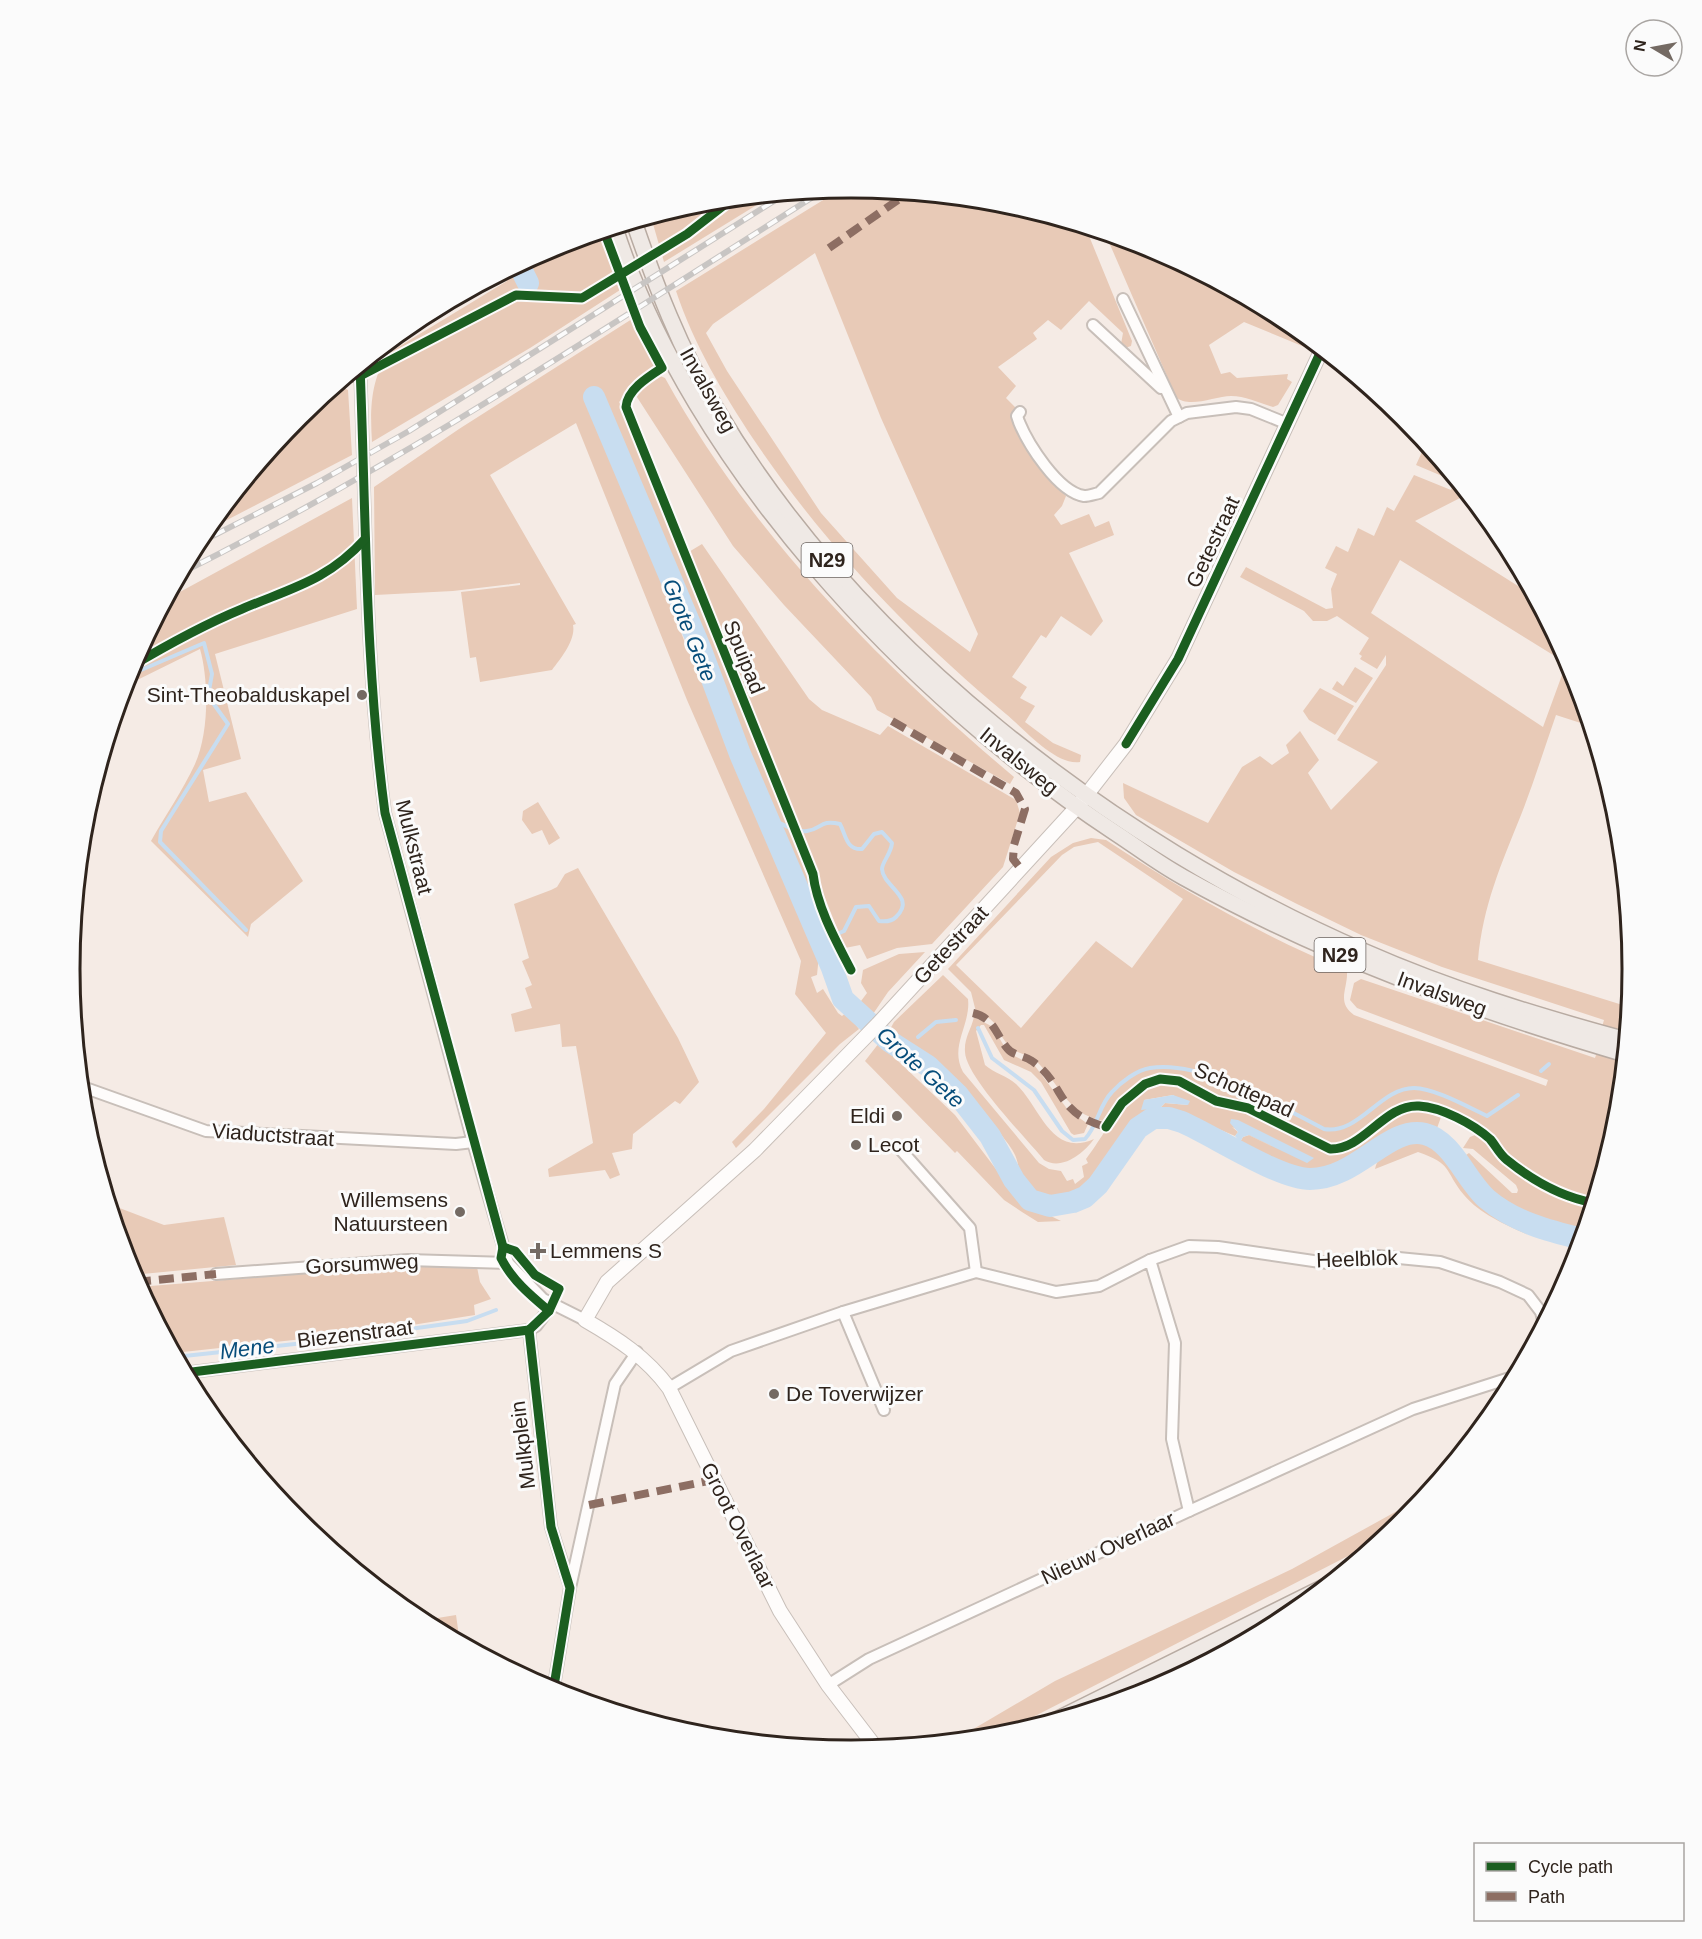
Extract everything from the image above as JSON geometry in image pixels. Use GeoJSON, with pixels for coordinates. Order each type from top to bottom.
{"type":"FeatureCollection","features":[{"type":"Feature","properties":{"kind":"main road","name":"Invalsweg"},"geometry":{"type":"LineString","coordinates":[[636,229],[666,309],[703,385],[743,451],[792,518],[846,583],[940,678],[1081,801],[1179,875],[1287,931],[1360,964],[1454,1000],[1618,1052]]}},
{"type":"Feature","properties":{"kind":"main road","name":"Invalsweg"},"geometry":{"type":"LineString","coordinates":[[617,234],[650,319],[672,364],[730,457],[782,527],[836,589],[903,659],[1007,754],[1081,801],[1225,884],[1366,953],[1457,987],[1619,1038]]}},
{"type":"Feature","properties":{"kind":"main road"},"geometry":{"type":"LineString","coordinates":[[1092,1702],[1290,1604]]}},
{"type":"Feature","properties":{"kind":"street"},"geometry":{"type":"LineString","coordinates":[[1123,299],[1165,392],[1179,417]]}},
{"type":"Feature","properties":{"kind":"street"},"geometry":{"type":"LineString","coordinates":[[1093,325],[1165,392]]}},
{"type":"Feature","properties":{"kind":"street","name":"Getestraat"},"geometry":{"type":"LineString","coordinates":[[585,1320],[607,1282],[755,1150],[873,1029],[1081,801],[1126,744],[1178,659],[1319,356]]}},
{"type":"Feature","properties":{"kind":"street","name":"Mulkstraat"},"geometry":{"type":"LineString","coordinates":[[360,374],[368,603],[384,803],[473,1142],[508,1263],[533,1290],[552,1305],[585,1320]]}},
{"type":"Feature","properties":{"kind":"street"},"geometry":{"type":"LineString","coordinates":[[1020,412],[1017,416],[1019,422],[1038,460],[1074,492],[1085,496],[1099,494],[1171,421],[1187,413],[1236,407],[1251,409],[1288,424]]}},
{"type":"Feature","properties":{"kind":"street","name":"Viaductstraat"},"geometry":{"type":"LineString","coordinates":[[89,1089],[206,1131],[444,1144],[473,1142]]}},
{"type":"Feature","properties":{"kind":"street"},"geometry":{"type":"LineString","coordinates":[[901,1150],[970,1228],[976,1272]]}},
{"type":"Feature","properties":{"kind":"street","name":"Heelblok"},"geometry":{"type":"LineString","coordinates":[[1149,1260],[1189,1246],[1218,1247],[1327,1263],[1378,1256],[1440,1262],[1500,1282],[1528,1295],[1541,1314]]}},
{"type":"Feature","properties":{"kind":"street","name":"Gorsumweg"},"geometry":{"type":"LineString","coordinates":[[216,1274],[408,1260],[508,1263]]}},
{"type":"Feature","properties":{"kind":"street"},"geometry":{"type":"LineString","coordinates":[[669,1388],[731,1351],[843,1312],[976,1272],[1056,1292],[1099,1286],[1149,1260]]}},
{"type":"Feature","properties":{"kind":"street","name":"Nieuw Overlaar"},"geometry":{"type":"LineString","coordinates":[[828,1685],[869,1659],[1189,1511],[1172,1438],[1175,1343],[1149,1260]]}},
{"type":"Feature","properties":{"kind":"street"},"geometry":{"type":"LineString","coordinates":[[529,1330],[552,1305]]}},
{"type":"Feature","properties":{"kind":"street"},"geometry":{"type":"LineString","coordinates":[[843,1312],[884,1410]]}},
{"type":"Feature","properties":{"kind":"street","name":"Groot Overlaar"},"geometry":{"type":"LineString","coordinates":[[585,1320],[637,1352],[654,1367],[669,1388],[780,1611],[828,1685],[870,1740]]}},
{"type":"Feature","properties":{"kind":"street","name":"Biezenstraat"},"geometry":{"type":"LineString","coordinates":[[193,1371],[529,1330]]}},
{"type":"Feature","properties":{"kind":"street","name":"Mulkplein"},"geometry":{"type":"LineString","coordinates":[[529,1330],[551,1527],[570,1588]]}},
{"type":"Feature","properties":{"kind":"street"},"geometry":{"type":"LineString","coordinates":[[555,1681],[570,1588],[615,1384],[637,1352]]}},
{"type":"Feature","properties":{"kind":"street"},"geometry":{"type":"LineString","coordinates":[[1189,1511],[1413,1410],[1503,1380]]}},
{"type":"Feature","properties":{"kind":"shaded area"},"geometry":{"type":"Polygon","coordinates":[[[825,199],[901,200],[952,205],[1051,224],[1089,236],[1132,341],[1131,346],[1125,348],[1121,344],[1123,333],[1089,301],[1061,330],[1048,320],[1033,333],[1037,339],[998,367],[1016,386],[1006,398],[1019,411],[1021,436],[1026,447],[1066,496],[1062,506],[1054,515],[1061,525],[1089,514],[1095,527],[1109,521],[1114,535],[1069,553],[1103,621],[1091,636],[1061,616],[1046,638],[1041,635],[1012,677],[1027,687],[1020,698],[1035,706],[1025,722],[1053,743],[1081,755],[1080,762],[1071,762],[1051,753],[970,684],[903,620],[839,551],[781,478],[742,422],[710,368],[691,330],[676,291],[825,199]],[[815,253],[713,324],[706,333],[727,371],[821,513],[897,598],[970,652],[978,634],[881,418],[815,253]]]}},
{"type":"Feature","properties":{"kind":"shaded area"},"geometry":{"type":"Polygon","coordinates":[[[758,204],[664,262],[653,224],[700,213],[758,204]]]}},
{"type":"Feature","properties":{"kind":"shaded area"},"geometry":{"type":"Polygon","coordinates":[[[600,240],[603,242],[620,290],[530,348],[372,442],[371,419],[375,384],[383,362],[390,352],[510,278],[513,277],[524,291],[535,279],[530,269],[600,240]]]}},
{"type":"Feature","properties":{"kind":"shaded area"},"geometry":{"type":"Polygon","coordinates":[[[1109,243],[1146,257],[1237,301],[1307,347],[1244,322],[1209,345],[1221,374],[1230,372],[1237,378],[1288,374],[1287,379],[1292,382],[1278,405],[1273,407],[1236,396],[1195,402],[1176,397],[1109,243]]]}},
{"type":"Feature","properties":{"kind":"shaded area"},"geometry":{"type":"Polygon","coordinates":[[[632,319],[656,364],[619,402],[634,434],[808,867],[836,948],[830,952],[602,396],[596,393],[590,396],[590,406],[614,457],[687,648],[704,683],[794,904],[819,955],[817,975],[811,977],[817,993],[823,989],[838,1013],[842,1016],[847,1012],[858,1023],[856,1025],[859,1029],[840,1044],[736,1148],[732,1142],[764,1109],[826,1033],[795,994],[801,961],[687,700],[576,423],[490,475],[576,624],[573,625],[572,637],[567,649],[552,670],[480,682],[476,657],[470,658],[461,592],[520,585],[520,583],[453,591],[375,595],[374,487],[459,429],[632,319]]]}},
{"type":"Feature","properties":{"kind":"shaded area"},"geometry":{"type":"Polygon","coordinates":[[[658,375],[665,378],[699,435],[737,490],[821,593],[915,688],[1014,777],[1010,784],[877,710],[871,697],[784,605],[733,546],[635,394],[658,375]]]}},
{"type":"Feature","properties":{"kind":"shaded area"},"geometry":{"type":"Polygon","coordinates":[[[344,388],[348,390],[352,455],[224,522],[271,461],[305,424],[344,388]]]}},
{"type":"Feature","properties":{"kind":"shaded area"},"geometry":{"type":"Polygon","coordinates":[[[1422,451],[1444,477],[1416,465],[1422,451]]]}},
{"type":"Feature","properties":{"kind":"shaded area"},"geometry":{"type":"Polygon","coordinates":[[[1414,475],[1451,490],[1452,487],[1461,498],[1415,521],[1521,588],[1556,657],[1400,560],[1371,613],[1543,727],[1562,675],[1565,676],[1582,724],[1556,715],[1494,886],[1484,921],[1478,960],[1621,1005],[1620,1031],[1602,1027],[1604,1020],[1442,967],[1361,935],[1234,872],[1136,815],[1124,798],[1123,783],[1208,823],[1242,767],[1260,756],[1272,765],[1289,753],[1286,745],[1300,731],[1319,760],[1308,773],[1331,810],[1378,762],[1337,740],[1386,665],[1386,655],[1377,669],[1360,659],[1362,656],[1359,654],[1369,638],[1337,616],[1327,621],[1313,621],[1304,611],[1240,577],[1246,567],[1326,609],[1333,608],[1331,589],[1337,574],[1325,568],[1336,546],[1348,552],[1358,528],[1374,536],[1387,507],[1394,511],[1414,475]]]}},
{"type":"Feature","properties":{"kind":"shaded area"},"geometry":{"type":"Polygon","coordinates":[[[352,498],[357,609],[215,654],[241,759],[203,770],[209,802],[246,792],[303,881],[251,924],[248,937],[151,841],[195,764],[200,751],[205,722],[205,676],[200,649],[135,681],[159,628],[178,593],[352,498]]]}},
{"type":"Feature","properties":{"kind":"shaded area"},"geometry":{"type":"Polygon","coordinates":[[[702,544],[809,699],[822,710],[880,735],[888,726],[1016,800],[1020,813],[1003,867],[932,944],[897,948],[867,959],[860,945],[845,948],[687,553],[702,544]]]}},
{"type":"Feature","properties":{"kind":"shaded area"},"geometry":{"type":"Polygon","coordinates":[[[1355,667],[1373,678],[1356,703],[1332,689],[1337,681],[1343,686],[1355,667]]]}},
{"type":"Feature","properties":{"kind":"shaded area"},"geometry":{"type":"Polygon","coordinates":[[[1320,688],[1354,706],[1335,735],[1309,720],[1303,711],[1320,688]]]}},
{"type":"Feature","properties":{"kind":"shaded area"},"geometry":{"type":"Polygon","coordinates":[[[538,802],[560,838],[549,845],[542,830],[532,834],[522,820],[523,811],[538,802]]]}},
{"type":"Feature","properties":{"kind":"shaded area"},"geometry":{"type":"Polygon","coordinates":[[[1091,838],[1106,840],[1223,911],[1347,971],[1344,1000],[1345,1005],[1354,1015],[1546,1086],[1548,1080],[1357,1008],[1350,1000],[1354,983],[1361,979],[1595,1058],[1597,1052],[1617,1058],[1608,1120],[1587,1198],[1555,1189],[1508,1158],[1476,1127],[1419,1102],[1408,1103],[1392,1110],[1347,1141],[1330,1144],[1258,1109],[1213,1097],[1184,1080],[1159,1077],[1133,1088],[1103,1121],[1080,1111],[1064,1097],[1035,1060],[1013,1049],[1005,1042],[990,1019],[976,1012],[971,992],[948,969],[1051,857],[1073,843],[1091,838]],[[1098,842],[1074,847],[1062,855],[956,965],[1021,1028],[1096,941],[1132,968],[1183,899],[1098,842]]]}},
{"type":"Feature","properties":{"kind":"shaded area"},"geometry":{"type":"Polygon","coordinates":[[[578,868],[678,1038],[699,1082],[680,1104],[675,1101],[633,1134],[632,1149],[612,1153],[620,1175],[610,1179],[605,1170],[549,1177],[548,1169],[593,1143],[576,1046],[562,1047],[560,1024],[515,1032],[511,1014],[532,1008],[525,988],[532,985],[522,961],[529,958],[514,904],[557,887],[565,874],[578,868]]]}},
{"type":"Feature","properties":{"kind":"shaded area"},"geometry":{"type":"Polygon","coordinates":[[[925,952],[888,992],[873,1014],[870,1011],[867,1013],[858,1005],[867,993],[861,983],[863,970],[899,954],[925,952]]]}},
{"type":"Feature","properties":{"kind":"shaded area"},"geometry":{"type":"Polygon","coordinates":[[[943,975],[968,999],[967,1018],[958,1053],[963,1072],[1039,1163],[1049,1169],[1061,1171],[1067,1181],[1073,1179],[1075,1184],[1084,1177],[1082,1166],[1088,1163],[1086,1159],[1124,1105],[1140,1091],[1161,1082],[1179,1086],[1215,1104],[1257,1116],[1334,1152],[1345,1151],[1405,1111],[1414,1109],[1441,1117],[1436,1131],[1409,1128],[1386,1137],[1339,1166],[1326,1171],[1304,1173],[1286,1168],[1243,1147],[1240,1142],[1243,1137],[1249,1135],[1232,1127],[1238,1132],[1235,1136],[1195,1119],[1161,1112],[1161,1107],[1165,1103],[1188,1105],[1173,1095],[1144,1100],[1151,1112],[1123,1134],[1093,1181],[1074,1194],[1054,1199],[1045,1197],[1028,1186],[1021,1175],[1011,1147],[987,1115],[947,1071],[944,1074],[913,1046],[895,1040],[888,1033],[894,1022],[943,975]]]}},
{"type":"Feature","properties":{"kind":"shaded area"},"geometry":{"type":"Polygon","coordinates":[[[974,1017],[993,1027],[1008,1053],[1035,1066],[1068,1110],[1088,1124],[1084,1133],[1074,1135],[1071,1133],[1041,1082],[1031,1072],[1004,1060],[984,1025],[981,1025],[976,1031],[985,1065],[1016,1084],[1048,1128],[1057,1136],[1067,1142],[1079,1143],[1094,1139],[1079,1155],[1058,1163],[1044,1160],[986,1091],[968,1063],[965,1052],[974,1017]]]}},
{"type":"Feature","properties":{"kind":"shaded area"},"geometry":{"type":"Polygon","coordinates":[[[879,1043],[955,1115],[1020,1201],[1061,1221],[1038,1222],[1022,1212],[1004,1200],[957,1151],[955,1153],[865,1061],[879,1043]]]}},
{"type":"Feature","properties":{"kind":"shaded area"},"geometry":{"type":"Polygon","coordinates":[[[1475,1135],[1515,1172],[1546,1191],[1586,1204],[1576,1232],[1532,1218],[1497,1199],[1482,1187],[1471,1173],[1463,1157],[1469,1153],[1512,1193],[1517,1193],[1518,1190],[1516,1185],[1473,1149],[1463,1148],[1470,1137],[1475,1135]]]}},
{"type":"Feature","properties":{"kind":"shaded area"},"geometry":{"type":"Polygon","coordinates":[[[1406,1139],[1432,1146],[1441,1153],[1482,1205],[1494,1215],[1528,1235],[1478,1208],[1464,1195],[1443,1164],[1418,1152],[1375,1169],[1386,1150],[1406,1139]]]}},
{"type":"Feature","properties":{"kind":"shaded area"},"geometry":{"type":"Polygon","coordinates":[[[117,1207],[164,1225],[224,1217],[236,1265],[142,1274],[117,1207]]]}},
{"type":"Feature","properties":{"kind":"shaded area"},"geometry":{"type":"Polygon","coordinates":[[[413,1265],[477,1267],[480,1282],[491,1299],[474,1305],[475,1315],[368,1332],[181,1352],[148,1286],[413,1265]]]}},
{"type":"Feature","properties":{"kind":"shaded area"},"geometry":{"type":"Polygon","coordinates":[[[1404,1507],[1361,1549],[1348,1556],[1026,1721],[970,1731],[1055,1681],[1292,1569],[1404,1507]]]}},
{"type":"Feature","properties":{"kind":"shaded area"},"geometry":{"type":"Polygon","coordinates":[[[456,1615],[459,1634],[434,1619],[456,1615]]]}},
{"type":"Feature","properties":{"kind":"water"},"geometry":{"type":"Polygon","coordinates":[[[1173,1095],[1190,1101],[1188,1105],[1165,1103],[1161,1107],[1161,1112],[1150,1115],[1150,1109],[1141,1110],[1144,1100],[1173,1095]]]}},
{"type":"Feature","properties":{"kind":"water"},"geometry":{"type":"Polygon","coordinates":[[[1231,1119],[1238,1120],[1314,1158],[1307,1163],[1249,1135],[1243,1137],[1240,1142],[1235,1136],[1238,1132],[1230,1123],[1231,1119]]]}},
{"type":"Feature","properties":{"kind":"waterway","name":"Grote Gete"},"geometry":{"type":"LineString","coordinates":[[523,272],[528,283]]}},
{"type":"Feature","properties":{"kind":"waterway","name":"Grote Gete"},"geometry":{"type":"LineString","coordinates":[[594,397],[701,650],[740,754],[832,968],[843,999],[889,1041],[928,1066],[958,1095],[990,1136],[1014,1180],[1030,1200],[1050,1206],[1073,1202],[1085,1197],[1098,1185],[1138,1128],[1153,1118],[1169,1118],[1182,1122],[1264,1165],[1297,1177],[1310,1179],[1327,1177],[1343,1171],[1385,1144],[1412,1133],[1425,1134],[1444,1145],[1479,1191],[1497,1207],[1532,1225],[1574,1237]]}},
{"type":"Feature","properties":{"kind":"waterway"},"geometry":{"type":"LineString","coordinates":[[140,671],[204,643],[212,674],[208,696],[228,724],[161,831],[160,842],[246,930]]}},
{"type":"Feature","properties":{"kind":"waterway"},"geometry":{"type":"LineString","coordinates":[[769,818],[803,831],[812,830],[825,823],[840,824],[847,841],[857,849],[862,849],[874,834],[882,832],[892,843],[882,869],[903,904],[896,917],[889,921],[879,921],[869,906],[856,907],[844,931],[821,941]]}},
{"type":"Feature","properties":{"kind":"waterway","name":"Mene"},"geometry":{"type":"LineString","coordinates":[[851,1017],[857,1011]]}},
{"type":"Feature","properties":{"kind":"waterway"},"geometry":{"type":"LineString","coordinates":[[918,1037],[936,1022],[956,1020]]}},
{"type":"Feature","properties":{"kind":"waterway"},"geometry":{"type":"LineString","coordinates":[[978,1028],[992,1058],[1034,1090],[1062,1131],[1073,1140],[1085,1139],[1093,1128],[1104,1103],[1116,1088],[1135,1074],[1150,1068],[1170,1067],[1216,1077],[1263,1097],[1324,1129],[1337,1129],[1348,1125],[1402,1090],[1414,1088],[1431,1091],[1487,1116],[1518,1095]]}},
{"type":"Feature","properties":{"kind":"waterway","name":"Grote Gete"},"geometry":{"type":"LineString","coordinates":[[906,1052],[910,1046]]}},
{"type":"Feature","properties":{"kind":"waterway"},"geometry":{"type":"LineString","coordinates":[[1541,1071],[1549,1064]]}},
{"type":"Feature","properties":{"kind":"waterway","name":"Mene"},"geometry":{"type":"LineString","coordinates":[[184,1356],[331,1340],[467,1321],[496,1310]]}},
{"type":"Feature","properties":{"kind":"railway"},"geometry":{"type":"LineString","coordinates":[[194,566],[346,485],[427,438],[809,200]]}},
{"type":"Feature","properties":{"kind":"railway"},"geometry":{"type":"LineString","coordinates":[[214,535],[317,483],[409,431],[771,203]]}},
{"type":"Feature","properties":{"kind":"marked path"},"geometry":{"type":"LineString","coordinates":[[829,248],[898,200]]}},
{"type":"Feature","properties":{"kind":"marked path"},"geometry":{"type":"LineString","coordinates":[[892,721],[1016,793],[1025,809],[1014,845],[1013,859],[1021,869]]}},
{"type":"Feature","properties":{"kind":"marked path"},"geometry":{"type":"LineString","coordinates":[[973,1013],[990,1022],[1009,1051],[1029,1059],[1043,1070],[1068,1106],[1077,1114],[1106,1127]]}},
{"type":"Feature","properties":{"kind":"marked path"},"geometry":{"type":"LineString","coordinates":[[145,1281],[216,1274]]}},
{"type":"Feature","properties":{"kind":"marked path"},"geometry":{"type":"LineString","coordinates":[[589,1505],[723,1478]]}},
{"type":"Feature","properties":{"kind":"cycle path"},"geometry":{"type":"LineString","coordinates":[[360,376],[516,295],[582,298],[687,234],[718,210]]}},
{"type":"Feature","properties":{"kind":"cycle path","name":"Spuipad"},"geometry":{"type":"LineString","coordinates":[[607,238],[640,327],[662,368],[634,390],[626,407],[813,874],[823,911],[851,970]]}},
{"type":"Feature","properties":{"kind":"cycle path"},"geometry":{"type":"LineString","coordinates":[[1126,744],[1178,659],[1319,356]]}},
{"type":"Feature","properties":{"kind":"cycle path"},"geometry":{"type":"LineString","coordinates":[[360,374],[370,646],[378,757],[385,813],[503,1247]]}},
{"type":"Feature","properties":{"kind":"cycle path"},"geometry":{"type":"LineString","coordinates":[[145,658],[213,622],[308,582],[337,565],[365,539]]}},
{"type":"Feature","properties":{"kind":"cycle path","name":"Schottepad"},"geometry":{"type":"LineString","coordinates":[[1106,1127],[1122,1103],[1145,1084],[1160,1079],[1179,1081],[1216,1101],[1248,1108],[1330,1149],[1353,1142],[1395,1112],[1407,1107],[1428,1107],[1456,1117],[1475,1128],[1490,1139],[1505,1158],[1537,1181],[1570,1197],[1587,1201]]}},
{"type":"Feature","properties":{"kind":"cycle path"},"geometry":{"type":"LineString","coordinates":[[503,1247],[515,1251],[535,1275],[559,1289],[549,1311],[529,1330]]}},
{"type":"Feature","properties":{"kind":"cycle path"},"geometry":{"type":"LineString","coordinates":[[503,1247],[501,1258],[510,1273],[549,1311]]}},
{"type":"Feature","properties":{"kind":"cycle path"},"geometry":{"type":"LineString","coordinates":[[529,1330],[551,1527],[570,1588],[555,1681]]}},
{"type":"Feature","properties":{"kind":"cycle path"},"geometry":{"type":"LineString","coordinates":[[194,1372],[529,1330]]}},
{"type":"Feature","properties":{"kind":"place","name":"Sint-Theobalduskapel"},"geometry":{"type":"Point","coordinates":[362,695]}},
{"type":"Feature","properties":{"kind":"place","name":"Eldi"},"geometry":{"type":"Point","coordinates":[897,1116]}},
{"type":"Feature","properties":{"kind":"place","name":"Lecot"},"geometry":{"type":"Point","coordinates":[856,1145]}},
{"type":"Feature","properties":{"kind":"place","name":"Willemsens Natuursteen"},"geometry":{"type":"Point","coordinates":[460,1212]}},
{"type":"Feature","properties":{"kind":"place","name":"Lemmens S"},"geometry":{"type":"Point","coordinates":[538,1251]}},
{"type":"Feature","properties":{"kind":"place","name":"De Toverwijzer"},"geometry":{"type":"Point","coordinates":[774,1394]}}]}
